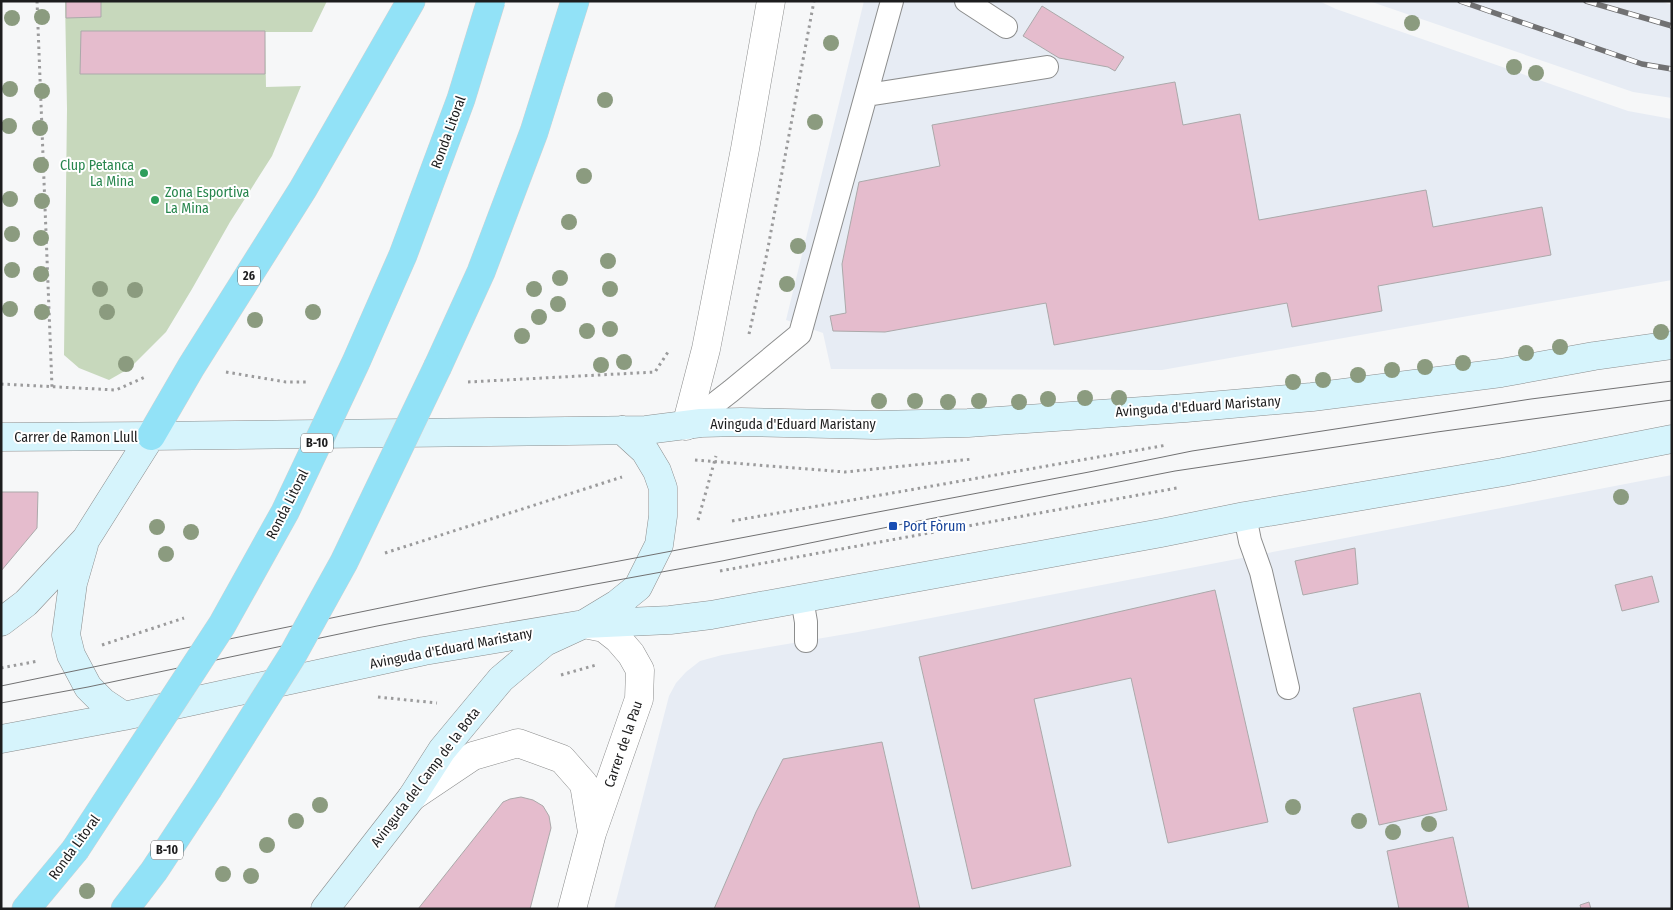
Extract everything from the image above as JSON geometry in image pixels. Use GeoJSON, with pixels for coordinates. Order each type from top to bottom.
{"type":"FeatureCollection","features":[{"type":"Feature","properties":{"kind":"highway","name":"26"},"geometry":{"type":"LineString","coordinates":[[151,436],[191,367],[303,189],[411,1]]}},
{"type":"Feature","properties":{"kind":"highway","name":"Ronda Litoral"},"geometry":{"type":"LineString","coordinates":[[26,909],[75,850],[222,624],[284,512],[356,362],[403,256],[461,99],[491,1]]}},
{"type":"Feature","properties":{"kind":"highway","name":"B-10"},"geometry":{"type":"LineString","coordinates":[[125,909],[208,790],[292,656],[344,562],[481,272],[534,132],[575,1]]}},
{"type":"Feature","properties":{"kind":"main road","name":"Avinguda d'Eduard Maristany"},"geometry":{"type":"LineString","coordinates":[[151,436],[622,430],[686,426],[701,423],[741,422],[875,425],[968,423],[1186,408],[1312,396],[1501,373],[1594,356],[1672,345]]}},
{"type":"Feature","properties":{"kind":"main road","name":"Avinguda del Camp de la Bota"},"geometry":{"type":"LineString","coordinates":[[325,909],[412,797],[442,750],[501,679],[545,642],[584,624],[617,604],[638,587],[659,545],[664,488],[658,471],[645,451],[622,430]]}},
{"type":"Feature","properties":{"kind":"main road","name":"Carrer de Ramon Llull"},"geometry":{"type":"LineString","coordinates":[[1,437],[151,436]]}},
{"type":"Feature","properties":{"kind":"main road"},"geometry":{"type":"LineString","coordinates":[[1,622],[26,603],[86,539],[151,436]]}},
{"type":"Feature","properties":{"kind":"main road","name":"Avinguda d'Eduard Maristany"},"geometry":{"type":"LineString","coordinates":[[1,739],[124,716],[424,651],[584,624],[678,619],[711,615],[1245,516],[1503,472],[1672,439]]}},
{"type":"Feature","properties":{"kind":"main road"},"geometry":{"type":"LineString","coordinates":[[86,539],[73,583],[66,635],[71,655],[88,687],[103,702],[124,716]]}},
{"type":"Feature","properties":{"kind":"street"},"geometry":{"type":"LineString","coordinates":[[686,426],[706,349],[771,1]]}},
{"type":"Feature","properties":{"kind":"street","name":"Carrer de la Pau"},"geometry":{"type":"LineString","coordinates":[[572,909],[592,833],[640,699],[640,670],[631,654],[618,639],[604,628],[584,624]]}},
{"type":"Feature","properties":{"kind":"street","name":"Carrer de la Pau"},"geometry":{"type":"LineString","coordinates":[[412,797],[474,756],[518,743],[562,759],[584,784],[592,833]]}},
{"type":"Feature","properties":{"kind":"lane"},"geometry":{"type":"LineString","coordinates":[[686,426],[800,334],[892,1]]}},
{"type":"Feature","properties":{"kind":"lane"},"geometry":{"type":"LineString","coordinates":[[966,1],[1006,27]]}},
{"type":"Feature","properties":{"kind":"lane"},"geometry":{"type":"LineString","coordinates":[[866,95],[1047,68]]}},
{"type":"Feature","properties":{"kind":"lane"},"geometry":{"type":"LineString","coordinates":[[1245,516],[1250,541],[1261,572],[1288,688]]}},
{"type":"Feature","properties":{"kind":"lane"},"geometry":{"type":"LineString","coordinates":[[802,599],[806,622],[806,641]]}},
{"type":"Feature","properties":{"kind":"path"},"geometry":{"type":"LineString","coordinates":[[38,1],[52,386]]}},
{"type":"Feature","properties":{"kind":"path"},"geometry":{"type":"LineString","coordinates":[[751,375],[744,359],[767,254],[814,1]]}},
{"type":"Feature","properties":{"kind":"path"},"geometry":{"type":"LineString","coordinates":[[1,384],[116,390],[170,366],[191,367]]}},
{"type":"Feature","properties":{"kind":"path"},"geometry":{"type":"LineString","coordinates":[[732,521],[1170,445]]}},
{"type":"Feature","properties":{"kind":"path"},"geometry":{"type":"LineString","coordinates":[[720,571],[1177,488]]}},
{"type":"Feature","properties":{"kind":"shaded area"},"geometry":{"type":"Polygon","coordinates":[[[864,1],[1319,1],[1336,9],[1628,111],[1672,119],[1672,280],[1162,370],[831,369],[823,333],[786,320],[864,1]]]}},
{"type":"Feature","properties":{"kind":"shaded area"},"geometry":{"type":"Polygon","coordinates":[[[1369,1],[1660,1],[1672,5],[1672,98],[1633,92],[1369,1]]]}},
{"type":"Feature","properties":{"kind":"shaded area"},"geometry":{"type":"Polygon","coordinates":[[[1672,475],[1672,909],[614,909],[669,696],[676,683],[700,661],[722,655],[858,632],[1672,475]]]}},
{"type":"Feature","properties":{"kind":"green space","name":"Zona Esportiva La Mina"},"geometry":{"type":"Polygon","coordinates":[[[65,1],[327,1],[312,32],[265,32],[266,87],[301,86],[272,156],[230,222],[166,332],[130,368],[109,380],[79,368],[64,355],[67,109],[65,1]]]}},
{"type":"Feature","properties":{"kind":"building"},"geometry":{"type":"Polygon","coordinates":[[[66,1],[101,1],[101,17],[66,18],[66,1]]]}},
{"type":"Feature","properties":{"kind":"building"},"geometry":{"type":"Polygon","coordinates":[[[1042,6],[1124,57],[1115,71],[1108,67],[1059,58],[1023,36],[1042,6]]]}},
{"type":"Feature","properties":{"kind":"building"},"geometry":{"type":"Polygon","coordinates":[[[81,31],[265,31],[265,74],[80,74],[81,31]]]}},
{"type":"Feature","properties":{"kind":"building"},"geometry":{"type":"Polygon","coordinates":[[[1175,82],[1183,125],[1240,114],[1259,220],[1426,190],[1433,227],[1542,207],[1551,255],[1378,286],[1382,311],[1292,327],[1287,303],[1054,345],[1046,303],[885,332],[833,331],[830,316],[846,313],[842,264],[859,182],[940,166],[932,125],[1175,82]]]}},
{"type":"Feature","properties":{"kind":"building"},"geometry":{"type":"Polygon","coordinates":[[[1,492],[38,492],[37,528],[1,571],[1,492]]]}},
{"type":"Feature","properties":{"kind":"building"},"geometry":{"type":"Polygon","coordinates":[[[1355,548],[1358,584],[1303,595],[1295,561],[1355,548]]]}},
{"type":"Feature","properties":{"kind":"building"},"geometry":{"type":"Polygon","coordinates":[[[1652,576],[1659,602],[1622,611],[1615,585],[1652,576]]]}},
{"type":"Feature","properties":{"kind":"building"},"geometry":{"type":"Polygon","coordinates":[[[1215,590],[1268,822],[1168,843],[1131,678],[1034,699],[1071,866],[972,889],[919,657],[1215,590]]]}},
{"type":"Feature","properties":{"kind":"building"},"geometry":{"type":"Polygon","coordinates":[[[1420,693],[1447,810],[1379,825],[1353,708],[1420,693]]]}},
{"type":"Feature","properties":{"kind":"building"},"geometry":{"type":"Polygon","coordinates":[[[882,742],[920,909],[714,909],[756,812],[783,759],[882,742]]]}},
{"type":"Feature","properties":{"kind":"building"},"geometry":{"type":"Polygon","coordinates":[[[521,797],[533,800],[543,806],[549,816],[551,828],[530,909],[418,909],[503,802],[521,797]]]}},
{"type":"Feature","properties":{"kind":"building"},"geometry":{"type":"Polygon","coordinates":[[[1453,837],[1469,909],[1399,909],[1387,851],[1453,837]]]}},
{"type":"Feature","properties":{"kind":"building"},"geometry":{"type":"Polygon","coordinates":[[[1589,902],[1591,909],[1581,909],[1580,905],[1589,902]]]}},
{"type":"Feature","properties":{"kind":"tram line"},"geometry":{"type":"LineString","coordinates":[[1,686],[482,587],[1192,451],[1531,399],[1672,381]]}},
{"type":"Feature","properties":{"kind":"tram line"},"geometry":{"type":"LineString","coordinates":[[1,703],[88,687],[377,626],[722,561],[1175,471],[1437,432],[1672,400]]}},
{"type":"Feature","properties":{"kind":"railway"},"geometry":{"type":"LineString","coordinates":[[1460,1],[1642,64],[1672,69]]}},
{"type":"Feature","properties":{"kind":"railway"},"geometry":{"type":"LineString","coordinates":[[1586,1],[1672,26]]}},
{"type":"Feature","properties":{"kind":"place","name":"Clup Petanca La Mina"},"geometry":{"type":"Point","coordinates":[144,173]}},
{"type":"Feature","properties":{"kind":"place","name":"Zona Esportiva La Mina"},"geometry":{"type":"Point","coordinates":[155,200]}},
{"type":"Feature","properties":{"kind":"place","name":"Port Fòrum"},"geometry":{"type":"Point","coordinates":[893,526]}}]}
